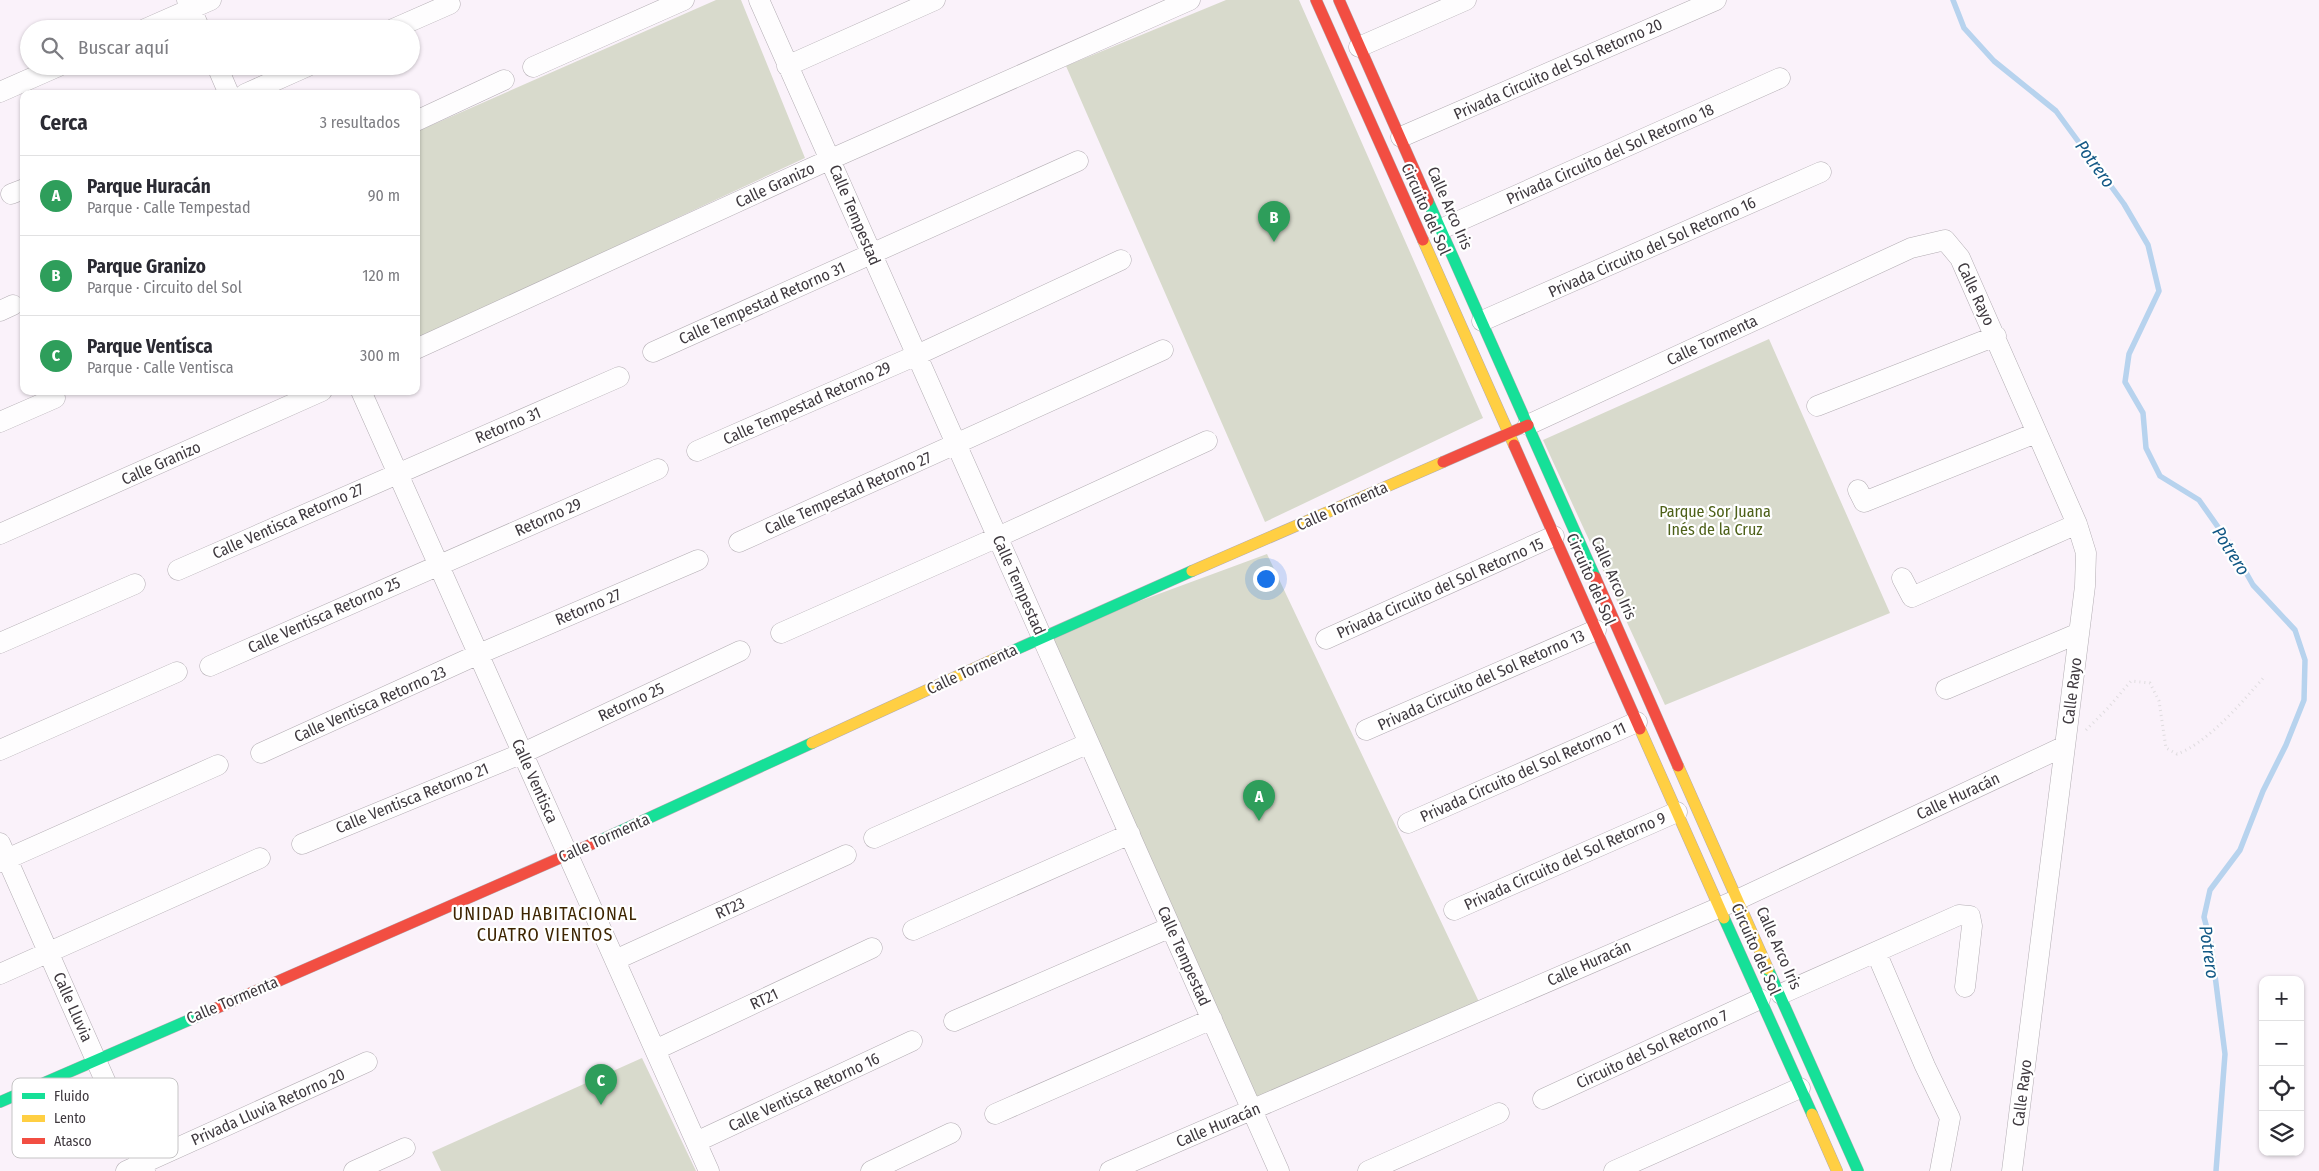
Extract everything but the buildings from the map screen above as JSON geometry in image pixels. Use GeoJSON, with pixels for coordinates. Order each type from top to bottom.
{"type":"FeatureCollection","features":[{"type":"Feature","properties":{"kind":"street"},"geometry":{"type":"LineString","coordinates":[[161,20],[189,4],[210,0]]}},
{"type":"Feature","properties":{"kind":"street"},"geometry":{"type":"LineString","coordinates":[[533,68],[684,0]]}},
{"type":"Feature","properties":{"kind":"street","name":"Calle Tempestad"},"geometry":{"type":"LineString","coordinates":[[759,0],[1279,1171]]}},
{"type":"Feature","properties":{"kind":"street"},"geometry":{"type":"LineString","coordinates":[[787,66],[935,0]]}},
{"type":"Feature","properties":{"kind":"street","name":"Calle Granizo"},"geometry":{"type":"LineString","coordinates":[[420,347],[831,160],[1190,0]]}},
{"type":"Feature","properties":{"kind":"street","name":"Circuito del Sol"},"geometry":{"type":"LineString","coordinates":[[1316,0],[1837,1171]]}},
{"type":"Feature","properties":{"kind":"street","name":"Calle Arco Iris"},"geometry":{"type":"LineString","coordinates":[[1339,0],[1739,898],[1858,1171]]}},
{"type":"Feature","properties":{"kind":"street"},"geometry":{"type":"LineString","coordinates":[[1359,47],[1466,0]]}},
{"type":"Feature","properties":{"kind":"street","name":"Privada Circuito del Sol Retorno 20"},"geometry":{"type":"LineString","coordinates":[[1401,137],[1716,0]]}},
{"type":"Feature","properties":{"kind":"street"},"geometry":{"type":"LineString","coordinates":[[189,4],[196,20]]}},
{"type":"Feature","properties":{"kind":"street"},"geometry":{"type":"LineString","coordinates":[[414,20],[450,4]]}},
{"type":"Feature","properties":{"kind":"street"},"geometry":{"type":"LineString","coordinates":[[0,92],[39,75]]}},
{"type":"Feature","properties":{"kind":"street"},"geometry":{"type":"LineString","coordinates":[[221,75],[227,90]]}},
{"type":"Feature","properties":{"kind":"street"},"geometry":{"type":"LineString","coordinates":[[254,90],[288,75]]}},
{"type":"Feature","properties":{"kind":"street","name":"Privada Circuito del Sol Retorno 18"},"geometry":{"type":"LineString","coordinates":[[1442,229],[1780,78]]}},
{"type":"Feature","properties":{"kind":"street"},"geometry":{"type":"LineString","coordinates":[[420,119],[504,80]]}},
{"type":"Feature","properties":{"kind":"street","name":"Calle Tempestad Retorno 31"},"geometry":{"type":"LineString","coordinates":[[653,352],[1078,161]]}},
{"type":"Feature","properties":{"kind":"street","name":"Privada Circuito del Sol Retorno 16"},"geometry":{"type":"LineString","coordinates":[[1482,321],[1821,172]]}},
{"type":"Feature","properties":{"kind":"street","name":"Calle Tormenta"},"geometry":{"type":"LineString","coordinates":[[54,1078],[568,854],[1042,637],[1509,434],[1911,248],[1945,240]]}},
{"type":"Feature","properties":{"kind":"street","name":"Calle Rayo"},"geometry":{"type":"LineString","coordinates":[[1945,240],[1960,258],[1996,336],[2036,433],[2077,524],[2086,553],[2085,586],[2012,1171]]}},
{"type":"Feature","properties":{"kind":"street","name":"Calle Tempestad Retorno 29"},"geometry":{"type":"LineString","coordinates":[[697,451],[917,355],[1122,260]]}},
{"type":"Feature","properties":{"kind":"street"},"geometry":{"type":"LineString","coordinates":[[1817,406],[1996,336]]}},
{"type":"Feature","properties":{"kind":"street","name":"Calle Tempestad Retorno 27"},"geometry":{"type":"LineString","coordinates":[[739,542],[1163,350]]}},
{"type":"Feature","properties":{"kind":"street","name":"Retorno 31"},"geometry":{"type":"LineString","coordinates":[[398,473],[619,377]]}},
{"type":"Feature","properties":{"kind":"street","name":"Calle Granizo"},"geometry":{"type":"LineString","coordinates":[[0,534],[313,395]]}},
{"type":"Feature","properties":{"kind":"street","name":"Calle Ventisca"},"geometry":{"type":"LineString","coordinates":[[363,395],[709,1171]]}},
{"type":"Feature","properties":{"kind":"street"},"geometry":{"type":"LineString","coordinates":[[0,422],[55,398]]}},
{"type":"Feature","properties":{"kind":"street"},"geometry":{"type":"LineString","coordinates":[[1858,490],[1864,502],[2036,433]]}},
{"type":"Feature","properties":{"kind":"street"},"geometry":{"type":"LineString","coordinates":[[781,633],[998,537],[1206,440]]}},
{"type":"Feature","properties":{"kind":"street","name":"Retorno 29"},"geometry":{"type":"LineString","coordinates":[[439,565],[658,469]]}},
{"type":"Feature","properties":{"kind":"street","name":"Calle Ventisca Retorno 27"},"geometry":{"type":"LineString","coordinates":[[178,570],[398,473]]}},
{"type":"Feature","properties":{"kind":"street"},"geometry":{"type":"LineString","coordinates":[[1902,578],[1912,597],[2077,524]]}},
{"type":"Feature","properties":{"kind":"street","name":"Privada Circuito del Sol Retorno 15"},"geometry":{"type":"LineString","coordinates":[[1326,639],[1554,536]]}},
{"type":"Feature","properties":{"kind":"street","name":"Retorno 27"},"geometry":{"type":"LineString","coordinates":[[479,654],[698,560]]}},
{"type":"Feature","properties":{"kind":"street","name":"Calle Ventisca Retorno 25"},"geometry":{"type":"LineString","coordinates":[[210,666],[439,565]]}},
{"type":"Feature","properties":{"kind":"street"},"geometry":{"type":"LineString","coordinates":[[0,643],[135,584]]}},
{"type":"Feature","properties":{"kind":"street","name":"Privada Circuito del Sol Retorno 13"},"geometry":{"type":"LineString","coordinates":[[1366,730],[1596,630]]}},
{"type":"Feature","properties":{"kind":"street"},"geometry":{"type":"LineString","coordinates":[[1946,689],[2079,633]]}},
{"type":"Feature","properties":{"kind":"street","name":"Retorno 25"},"geometry":{"type":"LineString","coordinates":[[523,753],[740,651]]}},
{"type":"Feature","properties":{"kind":"street","name":"Calle Ventisca Retorno 23"},"geometry":{"type":"LineString","coordinates":[[260,753],[479,654]]}},
{"type":"Feature","properties":{"kind":"street"},"geometry":{"type":"LineString","coordinates":[[0,750],[177,672]]}},
{"type":"Feature","properties":{"kind":"street","name":"Privada Circuito del Sol Retorno 11"},"geometry":{"type":"LineString","coordinates":[[1408,823],[1637,722]]}},
{"type":"Feature","properties":{"kind":"street"},"geometry":{"type":"LineString","coordinates":[[874,838],[1089,743]]}},
{"type":"Feature","properties":{"kind":"street","name":"Calle Huracán"},"geometry":{"type":"LineString","coordinates":[[1110,1171],[1739,898],[2065,746]]}},
{"type":"Feature","properties":{"kind":"street","name":"Calle Ventisca Retorno 21"},"geometry":{"type":"LineString","coordinates":[[302,844],[523,753]]}},
{"type":"Feature","properties":{"kind":"street"},"geometry":{"type":"LineString","coordinates":[[2,855],[218,766]]}},
{"type":"Feature","properties":{"kind":"street","name":"Privada Circuito del Sol Retorno 9"},"geometry":{"type":"LineString","coordinates":[[1454,910],[1677,812]]}},
{"type":"Feature","properties":{"kind":"street"},"geometry":{"type":"LineString","coordinates":[[913,930],[1130,834]]}},
{"type":"Feature","properties":{"kind":"street","name":"Calle Lluvia"},"geometry":{"type":"LineString","coordinates":[[2,855],[48,952],[103,1078]]}},
{"type":"Feature","properties":{"kind":"street","name":"RT23"},"geometry":{"type":"LineString","coordinates":[[615,960],[846,855]]}},
{"type":"Feature","properties":{"kind":"street"},"geometry":{"type":"LineString","coordinates":[[0,974],[260,858]]}},
{"type":"Feature","properties":{"kind":"street"},"geometry":{"type":"LineString","coordinates":[[1781,994],[1959,915],[1970,916],[1972,926],[1965,988]]}},
{"type":"Feature","properties":{"kind":"street"},"geometry":{"type":"LineString","coordinates":[[954,1021],[1171,927]]}},
{"type":"Feature","properties":{"kind":"street","name":"RT21"},"geometry":{"type":"LineString","coordinates":[[655,1050],[872,948]]}},
{"type":"Feature","properties":{"kind":"street"},"geometry":{"type":"LineString","coordinates":[[1876,952],[1924,1066],[1950,1118],[1940,1171]]}},
{"type":"Feature","properties":{"kind":"street","name":"Circuito del Sol Retorno 7"},"geometry":{"type":"LineString","coordinates":[[1544,1099],[1760,998]]}},
{"type":"Feature","properties":{"kind":"street"},"geometry":{"type":"LineString","coordinates":[[995,1114],[1212,1019]]}},
{"type":"Feature","properties":{"kind":"street","name":"Calle Ventisca Retorno 16"},"geometry":{"type":"LineString","coordinates":[[696,1142],[912,1041]]}},
{"type":"Feature","properties":{"kind":"street","name":"Privada Lluvia Retorno 20"},"geometry":{"type":"LineString","coordinates":[[178,1150],[367,1062]]}},
{"type":"Feature","properties":{"kind":"street"},"geometry":{"type":"LineString","coordinates":[[1614,1171],[1800,1088]]}},
{"type":"Feature","properties":{"kind":"street","name":"Calle Tormenta"},"geometry":{"type":"LineString","coordinates":[[0,1102],[12,1097]]}},
{"type":"Feature","properties":{"kind":"street"},"geometry":{"type":"LineString","coordinates":[[1368,1171],[1499,1113]]}},
{"type":"Feature","properties":{"kind":"street"},"geometry":{"type":"LineString","coordinates":[[871,1171],[952,1133]]}},
{"type":"Feature","properties":{"kind":"street"},"geometry":{"type":"LineString","coordinates":[[354,1171],[405,1148]]}},
{"type":"Feature","properties":{"kind":"street","name":"Privada Lluvia Retorno 20"},"geometry":{"type":"LineString","coordinates":[[138,1169],[162,1158]]}},
{"type":"Feature","properties":{"kind":"path"},"geometry":{"type":"LineString","coordinates":[[2065,746],[2074,734],[2089,728],[2131,681],[2150,683],[2160,701],[2166,748],[2176,754],[2188,750],[2232,713],[2265,676]]}},
{"type":"Feature","properties":{"kind":"green space"},"geometry":{"type":"Polygon","coordinates":[[[716,0],[741,0],[805,158],[420,338],[420,130],[716,0]]]}},
{"type":"Feature","properties":{"kind":"green space"},"geometry":{"type":"Polygon","coordinates":[[[1226,0],[1299,0],[1483,418],[1265,522],[1066,66],[1226,0]]]}},
{"type":"Feature","properties":{"kind":"green space","name":"Parque Sor Juana Inés de la Cruz"},"geometry":{"type":"Polygon","coordinates":[[[1769,339],[1890,613],[1665,705],[1543,440],[1769,339]]]}},
{"type":"Feature","properties":{"kind":"green space"},"geometry":{"type":"Polygon","coordinates":[[[1267,554],[1480,1004],[1253,1110],[1042,637],[1267,554]]]}},
{"type":"Feature","properties":{"kind":"green space"},"geometry":{"type":"Polygon","coordinates":[[[642,1058],[696,1171],[441,1171],[432,1152],[642,1058]]]}},
{"type":"Feature","properties":{"kind":"waterway","name":"Potrero"},"geometry":{"type":"LineString","coordinates":[[1953,0],[1964,28],[1994,61],[2056,111],[2124,204],[2148,245],[2159,291],[2129,354],[2125,382],[2143,413],[2146,448],[2160,476],[2199,500],[2230,544],[2253,585],[2295,630],[2305,660],[2304,700],[2286,745],[2263,791],[2240,850],[2210,890],[2204,917],[2211,944],[2225,1054],[2216,1171]]}},
{"type":"Feature","properties":{"kind":"traffic: fast"},"geometry":{"type":"LineString","coordinates":[[1428,201],[1595,577]]}},
{"type":"Feature","properties":{"kind":"traffic: fast"},"geometry":{"type":"LineString","coordinates":[[999,657],[1192,571]]}},
{"type":"Feature","properties":{"kind":"traffic: fast"},"geometry":{"type":"LineString","coordinates":[[601,840],[812,743]]}},
{"type":"Feature","properties":{"kind":"traffic: fast"},"geometry":{"type":"LineString","coordinates":[[1724,918],[1812,1114]]}},
{"type":"Feature","properties":{"kind":"traffic: fast"},"geometry":{"type":"LineString","coordinates":[[1768,969],[1858,1171]]}},
{"type":"Feature","properties":{"kind":"traffic: fast"},"geometry":{"type":"LineString","coordinates":[[55,1078],[203,1014]]}},
{"type":"Feature","properties":{"kind":"traffic: fast"},"geometry":{"type":"LineString","coordinates":[[0,1102],[12,1097]]}},
{"type":"Feature","properties":{"kind":"traffic: slow"},"geometry":{"type":"LineString","coordinates":[[1423,240],[1514,445]]}},
{"type":"Feature","properties":{"kind":"traffic: slow"},"geometry":{"type":"LineString","coordinates":[[1192,571],[1443,462]]}},
{"type":"Feature","properties":{"kind":"traffic: slow"},"geometry":{"type":"LineString","coordinates":[[812,743],[999,657]]}},
{"type":"Feature","properties":{"kind":"traffic: slow"},"geometry":{"type":"LineString","coordinates":[[1640,729],[1724,918]]}},
{"type":"Feature","properties":{"kind":"traffic: slow"},"geometry":{"type":"LineString","coordinates":[[1678,766],[1768,969]]}},
{"type":"Feature","properties":{"kind":"traffic: slow"},"geometry":{"type":"LineString","coordinates":[[1812,1114],[1837,1171]]}},
{"type":"Feature","properties":{"kind":"traffic: jam"},"geometry":{"type":"LineString","coordinates":[[1316,0],[1423,240]]}},
{"type":"Feature","properties":{"kind":"traffic: jam"},"geometry":{"type":"LineString","coordinates":[[1339,0],[1428,201]]}},
{"type":"Feature","properties":{"kind":"traffic: jam"},"geometry":{"type":"LineString","coordinates":[[1443,462],[1528,425]]}},
{"type":"Feature","properties":{"kind":"traffic: jam"},"geometry":{"type":"LineString","coordinates":[[1514,445],[1640,729]]}},
{"type":"Feature","properties":{"kind":"traffic: jam"},"geometry":{"type":"LineString","coordinates":[[1595,577],[1678,766]]}},
{"type":"Feature","properties":{"kind":"traffic: jam"},"geometry":{"type":"LineString","coordinates":[[203,1014],[601,840]]}},
{"type":"Feature","properties":{"kind":"place","name":"Parque Granizo"},"geometry":{"type":"Point","coordinates":[1274,242]}},
{"type":"Feature","properties":{"kind":"place","name":"Parque Huracán"},"geometry":{"type":"Point","coordinates":[1259,821]}},
{"type":"Feature","properties":{"kind":"place","name":"Parque Ventísca"},"geometry":{"type":"Point","coordinates":[601,1105]}},
{"type":"Feature","properties":{"kind":"district","name":"UNIDAD HABITACIONAL CUATRO VIENTOS"},"geometry":{"type":"Point","coordinates":[545,924]}}]}
